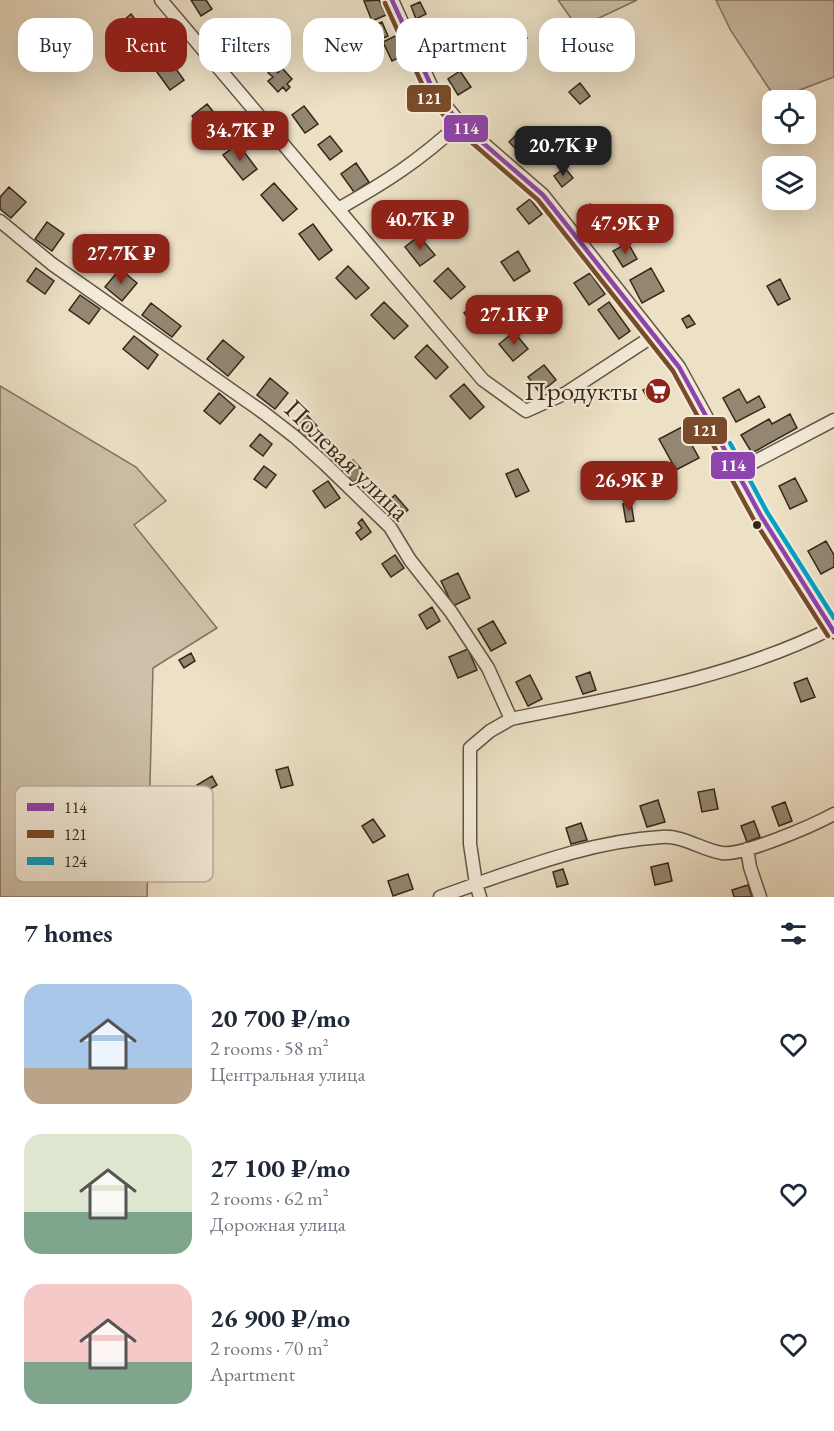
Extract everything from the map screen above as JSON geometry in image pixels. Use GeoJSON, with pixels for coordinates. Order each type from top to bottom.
{"type":"FeatureCollection","features":[{"type":"Feature","properties":{"kind":"street"},"geometry":{"type":"LineString","coordinates":[[161,0],[483,380],[526,411],[566,393],[653,336]]}},
{"type":"Feature","properties":{"kind":"street"},"geometry":{"type":"LineString","coordinates":[[392,0],[434,92],[460,123],[543,195],[679,367],[761,516],[833,630],[777,653],[640,693],[511,719],[490,730],[470,748],[470,844],[480,897]]}},
{"type":"Feature","properties":{"kind":"street"},"geometry":{"type":"LineString","coordinates":[[338,209],[427,154],[460,123]]}},
{"type":"Feature","properties":{"kind":"street","name":"Полевая улица"},"geometry":{"type":"LineString","coordinates":[[0,221],[52,264],[295,437],[374,511],[390,527],[410,560],[470,640],[488,668],[511,719]]}},
{"type":"Feature","properties":{"kind":"street"},"geometry":{"type":"LineString","coordinates":[[736,471],[834,420]]}},
{"type":"Feature","properties":{"kind":"street"},"geometry":{"type":"LineString","coordinates":[[440,897],[544,861],[611,842],[664,836],[696,843],[723,853],[747,849],[834,814]]}},
{"type":"Feature","properties":{"kind":"street"},"geometry":{"type":"LineString","coordinates":[[747,849],[750,867],[760,897]]}},
{"type":"Feature","properties":{"kind":"shaded area"},"geometry":{"type":"Polygon","coordinates":[[[558,0],[637,0],[599,18],[571,18],[558,0]]]}},
{"type":"Feature","properties":{"kind":"shaded area"},"geometry":{"type":"Polygon","coordinates":[[[716,0],[834,0],[834,77],[800,90],[770,90],[731,31],[716,0]]]}},
{"type":"Feature","properties":{"kind":"shaded area"},"geometry":{"type":"Polygon","coordinates":[[[0,386],[136,467],[166,501],[134,525],[217,628],[153,668],[150,786],[15,786],[15,882],[147,882],[147,897],[0,897],[0,386]]]}},
{"type":"Feature","properties":{"kind":"building"},"geometry":{"type":"Polygon","coordinates":[[[191,0],[206,0],[212,9],[201,16],[191,0]]]}},
{"type":"Feature","properties":{"kind":"building"},"geometry":{"type":"Polygon","coordinates":[[[379,0],[386,15],[371,18],[364,1],[379,0]]]}},
{"type":"Feature","properties":{"kind":"building"},"geometry":{"type":"Polygon","coordinates":[[[420,2],[426,14],[416,18],[411,6],[420,2]]]}},
{"type":"Feature","properties":{"kind":"building"},"geometry":{"type":"Polygon","coordinates":[[[396,36],[396,59],[392,61],[384,42],[396,36]]]}},
{"type":"Feature","properties":{"kind":"building"},"geometry":{"type":"Polygon","coordinates":[[[157,72],[178,72],[184,80],[170,90],[157,72]]]}},
{"type":"Feature","properties":{"kind":"building"},"geometry":{"type":"Polygon","coordinates":[[[286,72],[292,79],[287,84],[290,87],[286,91],[283,87],[278,92],[268,81],[273,77],[268,73],[286,72]]]}},
{"type":"Feature","properties":{"kind":"building"},"geometry":{"type":"Polygon","coordinates":[[[461,72],[471,87],[458,95],[448,79],[461,72]]]}},
{"type":"Feature","properties":{"kind":"building"},"geometry":{"type":"Polygon","coordinates":[[[580,83],[590,96],[580,104],[569,92],[580,83]]]}},
{"type":"Feature","properties":{"kind":"building"},"geometry":{"type":"Polygon","coordinates":[[[207,104],[228,130],[213,142],[192,116],[207,104]]]}},
{"type":"Feature","properties":{"kind":"building"},"geometry":{"type":"Polygon","coordinates":[[[304,106],[318,124],[305,133],[292,115],[304,106]]]}},
{"type":"Feature","properties":{"kind":"building"},"geometry":{"type":"Polygon","coordinates":[[[522,129],[541,148],[528,161],[509,142],[522,129]]]}},
{"type":"Feature","properties":{"kind":"building"},"geometry":{"type":"Polygon","coordinates":[[[330,136],[342,151],[330,160],[318,145],[330,136]]]}},
{"type":"Feature","properties":{"kind":"building"},"geometry":{"type":"Polygon","coordinates":[[[238,144],[257,169],[243,180],[223,155],[238,144]]]}},
{"type":"Feature","properties":{"kind":"building"},"geometry":{"type":"Polygon","coordinates":[[[356,163],[369,182],[354,192],[341,174],[356,163]]]}},
{"type":"Feature","properties":{"kind":"building"},"geometry":{"type":"Polygon","coordinates":[[[565,168],[573,178],[562,187],[554,176],[565,168]]]}},
{"type":"Feature","properties":{"kind":"building"},"geometry":{"type":"Polygon","coordinates":[[[274,183],[297,209],[283,221],[261,195],[274,183]]]}},
{"type":"Feature","properties":{"kind":"building"},"geometry":{"type":"Polygon","coordinates":[[[9,187],[26,202],[11,218],[0,209],[0,197],[9,187]]]}},
{"type":"Feature","properties":{"kind":"building"},"geometry":{"type":"Polygon","coordinates":[[[530,199],[542,214],[529,224],[517,209],[530,199]]]}},
{"type":"Feature","properties":{"kind":"building"},"geometry":{"type":"Polygon","coordinates":[[[590,204],[596,214],[587,221],[580,211],[590,204]]]}},
{"type":"Feature","properties":{"kind":"building"},"geometry":{"type":"Polygon","coordinates":[[[394,207],[407,224],[390,237],[377,221],[394,207]]]}},
{"type":"Feature","properties":{"kind":"building"},"geometry":{"type":"Polygon","coordinates":[[[47,222],[64,234],[52,251],[35,239],[47,222]]]}},
{"type":"Feature","properties":{"kind":"building"},"geometry":{"type":"Polygon","coordinates":[[[313,224],[332,250],[319,260],[299,234],[313,224]]]}},
{"type":"Feature","properties":{"kind":"building"},"geometry":{"type":"Polygon","coordinates":[[[419,236],[435,255],[420,266],[405,247],[419,236]]]}},
{"type":"Feature","properties":{"kind":"building"},"geometry":{"type":"Polygon","coordinates":[[[628,243],[637,259],[623,267],[613,251],[628,243]]]}},
{"type":"Feature","properties":{"kind":"building"},"geometry":{"type":"Polygon","coordinates":[[[518,251],[530,271],[514,281],[501,262],[518,251]]]}},
{"type":"Feature","properties":{"kind":"building"},"geometry":{"type":"Polygon","coordinates":[[[348,266],[369,288],[356,299],[336,278],[348,266]]]}},
{"type":"Feature","properties":{"kind":"building"},"geometry":{"type":"Polygon","coordinates":[[[36,268],[54,281],[45,294],[27,281],[36,268]]]}},
{"type":"Feature","properties":{"kind":"building"},"geometry":{"type":"Polygon","coordinates":[[[448,268],[465,287],[451,299],[434,281],[448,268]]]}},
{"type":"Feature","properties":{"kind":"building"},"geometry":{"type":"Polygon","coordinates":[[[651,268],[664,291],[642,303],[630,280],[651,268]]]}},
{"type":"Feature","properties":{"kind":"building"},"geometry":{"type":"Polygon","coordinates":[[[120,269],[137,283],[122,301],[105,287],[120,269]]]}},
{"type":"Feature","properties":{"kind":"building"},"geometry":{"type":"Polygon","coordinates":[[[590,273],[605,294],[589,305],[574,283],[590,273]]]}},
{"type":"Feature","properties":{"kind":"building"},"geometry":{"type":"Polygon","coordinates":[[[780,279],[790,299],[778,305],[767,286],[780,279]]]}},
{"type":"Feature","properties":{"kind":"building"},"geometry":{"type":"Polygon","coordinates":[[[80,295],[100,309],[89,324],[69,310],[80,295]]]}},
{"type":"Feature","properties":{"kind":"building"},"geometry":{"type":"Polygon","coordinates":[[[481,300],[497,320],[480,333],[464,313],[481,300]]]}},
{"type":"Feature","properties":{"kind":"building"},"geometry":{"type":"Polygon","coordinates":[[[384,302],[408,326],[394,339],[371,315],[384,302]]]}},
{"type":"Feature","properties":{"kind":"building"},"geometry":{"type":"Polygon","coordinates":[[[609,302],[630,331],[619,339],[598,310],[609,302]]]}},
{"type":"Feature","properties":{"kind":"building"},"geometry":{"type":"Polygon","coordinates":[[[151,303],[181,326],[172,337],[142,315],[151,303]]]}},
{"type":"Feature","properties":{"kind":"building"},"geometry":{"type":"Polygon","coordinates":[[[689,315],[695,324],[687,328],[682,319],[689,315]]]}},
{"type":"Feature","properties":{"kind":"building"},"geometry":{"type":"Polygon","coordinates":[[[514,332],[528,349],[513,361],[499,344],[514,332]]]}},
{"type":"Feature","properties":{"kind":"building"},"geometry":{"type":"Polygon","coordinates":[[[134,336],[158,355],[148,369],[123,349],[134,336]]]}},
{"type":"Feature","properties":{"kind":"building"},"geometry":{"type":"Polygon","coordinates":[[[223,340],[244,357],[228,376],[207,359],[223,340]]]}},
{"type":"Feature","properties":{"kind":"building"},"geometry":{"type":"Polygon","coordinates":[[[427,345],[448,367],[436,379],[415,357],[427,345]]]}},
{"type":"Feature","properties":{"kind":"building"},"geometry":{"type":"Polygon","coordinates":[[[544,365],[556,380],[540,393],[528,377],[544,365]]]}},
{"type":"Feature","properties":{"kind":"building"},"geometry":{"type":"Polygon","coordinates":[[[270,378],[288,393],[275,409],[257,395],[270,378]]]}},
{"type":"Feature","properties":{"kind":"building"},"geometry":{"type":"Polygon","coordinates":[[[655,383],[660,392],[648,399],[643,390],[655,383]]]}},
{"type":"Feature","properties":{"kind":"building"},"geometry":{"type":"Polygon","coordinates":[[[464,384],[484,407],[470,419],[450,396],[464,384]]]}},
{"type":"Feature","properties":{"kind":"building"},"geometry":{"type":"Polygon","coordinates":[[[739,389],[747,403],[759,396],[765,407],[736,422],[723,398],[739,389]]]}},
{"type":"Feature","properties":{"kind":"building"},"geometry":{"type":"Polygon","coordinates":[[[219,393],[235,407],[220,424],[204,411],[219,393]]]}},
{"type":"Feature","properties":{"kind":"building"},"geometry":{"type":"Polygon","coordinates":[[[305,413],[317,426],[305,438],[298,431],[303,426],[298,420],[305,413]]]}},
{"type":"Feature","properties":{"kind":"building"},"geometry":{"type":"Polygon","coordinates":[[[790,414],[797,428],[752,453],[741,435],[769,419],[772,424],[790,414]]]}},
{"type":"Feature","properties":{"kind":"building"},"geometry":{"type":"Polygon","coordinates":[[[682,427],[699,458],[676,470],[659,439],[682,427]]]}},
{"type":"Feature","properties":{"kind":"building"},"geometry":{"type":"Polygon","coordinates":[[[260,434],[272,444],[263,456],[250,446],[260,434]]]}},
{"type":"Feature","properties":{"kind":"building"},"geometry":{"type":"Polygon","coordinates":[[[353,460],[364,472],[353,483],[342,471],[353,460]]]}},
{"type":"Feature","properties":{"kind":"building"},"geometry":{"type":"Polygon","coordinates":[[[264,466],[276,475],[266,488],[254,479],[264,466]]]}},
{"type":"Feature","properties":{"kind":"building"},"geometry":{"type":"Polygon","coordinates":[[[518,469],[529,491],[516,497],[506,474],[518,469]]]}},
{"type":"Feature","properties":{"kind":"building"},"geometry":{"type":"Polygon","coordinates":[[[795,478],[807,501],[790,509],[779,486],[795,478]]]}},
{"type":"Feature","properties":{"kind":"building"},"geometry":{"type":"Polygon","coordinates":[[[328,481],[340,498],[325,508],[313,491],[328,481]]]}},
{"type":"Feature","properties":{"kind":"building"},"geometry":{"type":"Polygon","coordinates":[[[395,495],[408,510],[394,522],[381,507],[395,495]]]}},
{"type":"Feature","properties":{"kind":"building"},"geometry":{"type":"Polygon","coordinates":[[[631,503],[634,521],[626,522],[623,504],[631,503]]]}},
{"type":"Feature","properties":{"kind":"building"},"geometry":{"type":"Polygon","coordinates":[[[362,519],[371,532],[361,540],[356,533],[362,528],[358,523],[362,519]]]}},
{"type":"Feature","properties":{"kind":"building"},"geometry":{"type":"Polygon","coordinates":[[[826,541],[834,555],[834,567],[821,574],[808,551],[826,541]]]}},
{"type":"Feature","properties":{"kind":"building"},"geometry":{"type":"Polygon","coordinates":[[[395,555],[404,568],[391,577],[382,564],[395,555]]]}},
{"type":"Feature","properties":{"kind":"building"},"geometry":{"type":"Polygon","coordinates":[[[458,573],[470,598],[453,606],[441,581],[458,573]]]}},
{"type":"Feature","properties":{"kind":"building"},"geometry":{"type":"Polygon","coordinates":[[[432,607],[440,621],[427,629],[419,615],[432,607]]]}},
{"type":"Feature","properties":{"kind":"building"},"geometry":{"type":"Polygon","coordinates":[[[493,621],[506,643],[491,651],[478,629],[493,621]]]}},
{"type":"Feature","properties":{"kind":"building"},"geometry":{"type":"Polygon","coordinates":[[[468,649],[477,670],[458,678],[449,657],[468,649]]]}},
{"type":"Feature","properties":{"kind":"building"},"geometry":{"type":"Polygon","coordinates":[[[191,653],[195,661],[184,668],[179,660],[191,653]]]}},
{"type":"Feature","properties":{"kind":"building"},"geometry":{"type":"Polygon","coordinates":[[[590,672],[596,690],[583,694],[576,677],[590,672]]]}},
{"type":"Feature","properties":{"kind":"building"},"geometry":{"type":"Polygon","coordinates":[[[530,675],[542,699],[528,706],[516,682],[530,675]]]}},
{"type":"Feature","properties":{"kind":"building"},"geometry":{"type":"Polygon","coordinates":[[[807,678],[815,697],[801,702],[794,683],[807,678]]]}},
{"type":"Feature","properties":{"kind":"building"},"geometry":{"type":"Polygon","coordinates":[[[288,767],[293,785],[281,788],[276,770],[288,767]]]}},
{"type":"Feature","properties":{"kind":"building"},"geometry":{"type":"Polygon","coordinates":[[[212,776],[217,785],[213,787],[197,785],[212,776]]]}},
{"type":"Feature","properties":{"kind":"building"},"geometry":{"type":"Polygon","coordinates":[[[714,789],[718,809],[702,812],[698,792],[714,789]]]}},
{"type":"Feature","properties":{"kind":"building"},"geometry":{"type":"Polygon","coordinates":[[[658,800],[665,822],[647,827],[640,806],[658,800]]]}},
{"type":"Feature","properties":{"kind":"building"},"geometry":{"type":"Polygon","coordinates":[[[785,802],[792,821],[779,826],[772,807],[785,802]]]}},
{"type":"Feature","properties":{"kind":"building"},"geometry":{"type":"Polygon","coordinates":[[[373,819],[385,836],[373,843],[362,826],[373,819]]]}},
{"type":"Feature","properties":{"kind":"building"},"geometry":{"type":"Polygon","coordinates":[[[754,821],[760,837],[747,842],[741,826],[754,821]]]}},
{"type":"Feature","properties":{"kind":"building"},"geometry":{"type":"Polygon","coordinates":[[[581,823],[587,840],[571,844],[566,828],[581,823]]]}},
{"type":"Feature","properties":{"kind":"building"},"geometry":{"type":"Polygon","coordinates":[[[668,863],[672,881],[655,885],[651,867],[668,863]]]}},
{"type":"Feature","properties":{"kind":"building"},"geometry":{"type":"Polygon","coordinates":[[[563,869],[568,884],[557,887],[553,872],[563,869]]]}},
{"type":"Feature","properties":{"kind":"building"},"geometry":{"type":"Polygon","coordinates":[[[408,874],[413,889],[393,896],[388,881],[408,874]]]}},
{"type":"Feature","properties":{"kind":"building"},"geometry":{"type":"Polygon","coordinates":[[[748,885],[752,897],[734,897],[732,890],[748,885]]]}},
{"type":"Feature","properties":{"kind":"transit line","name":"114"},"geometry":{"type":"LineString","coordinates":[[392,0],[434,92],[460,123],[543,195],[679,367],[761,516],[834,632]]}},
{"type":"Feature","properties":{"kind":"transit line","name":"121"},"geometry":{"type":"LineString","coordinates":[[385,3],[428,97],[455,128],[538,200],[673,371],[754,520],[828,636]]}},
{"type":"Feature","properties":{"kind":"transit line","name":"124"},"geometry":{"type":"LineString","coordinates":[[730,443],[767,512],[834,618]]}},
{"type":"Feature","properties":{"kind":"place","name":"Продукты"},"geometry":{"type":"Point","coordinates":[658,391]}}]}
